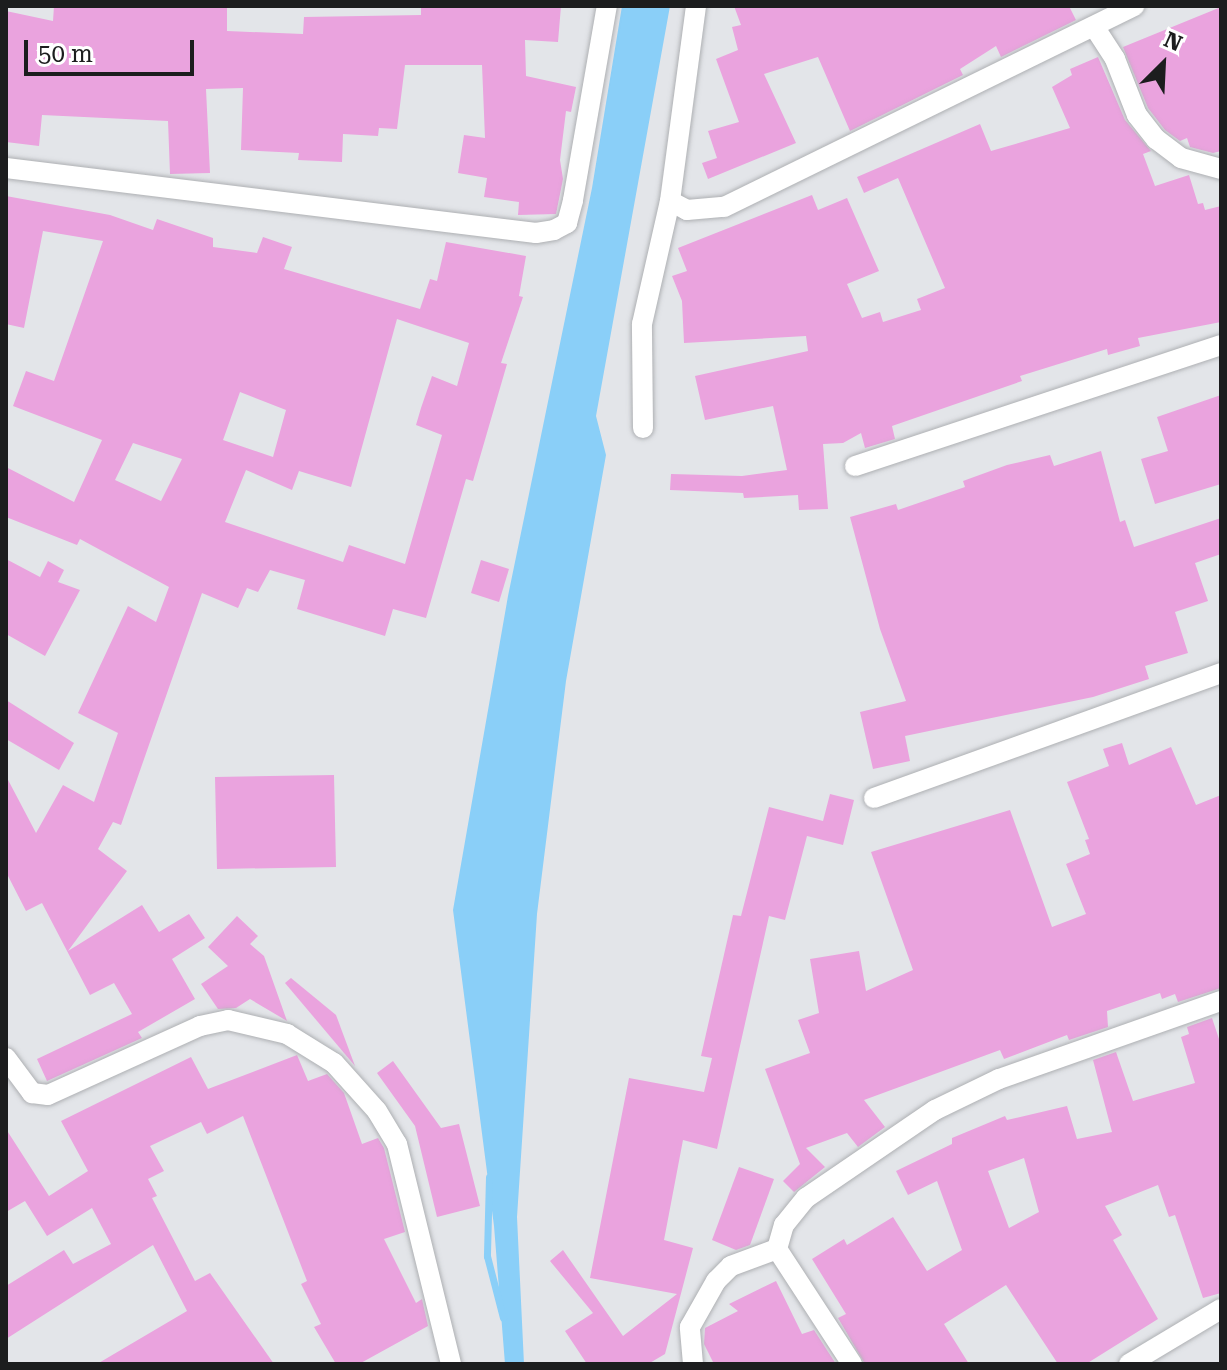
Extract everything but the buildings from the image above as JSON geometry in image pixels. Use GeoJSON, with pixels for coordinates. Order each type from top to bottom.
{"type":"FeatureCollection","features":[{"type":"Feature","properties":{"kind":"street"},"geometry":{"type":"LineString","coordinates":[[6,168],[536,233],[554,230],[567,223],[573,200],[607,6]]}},
{"type":"Feature","properties":{"kind":"street"},"geometry":{"type":"LineString","coordinates":[[643,428],[642,324],[670,201],[696,6]]}},
{"type":"Feature","properties":{"kind":"street"},"geometry":{"type":"LineString","coordinates":[[670,201],[687,210],[724,207],[1095,28],[1134,6]]}},
{"type":"Feature","properties":{"kind":"street"},"geometry":{"type":"LineString","coordinates":[[1095,28],[1115,59],[1137,115],[1156,139],[1181,158],[1221,169]]}},
{"type":"Feature","properties":{"kind":"street"},"geometry":{"type":"LineString","coordinates":[[855,466],[1221,345]]}},
{"type":"Feature","properties":{"kind":"street"},"geometry":{"type":"LineString","coordinates":[[874,798],[1221,673]]}},
{"type":"Feature","properties":{"kind":"street"},"geometry":{"type":"LineString","coordinates":[[852,1364],[777,1249],[784,1225],[806,1198],[935,1110],[999,1079],[1221,1001]]}},
{"type":"Feature","properties":{"kind":"street"},"geometry":{"type":"LineString","coordinates":[[6,1058],[32,1093],[48,1095],[200,1026],[228,1020],[287,1034],[334,1063],[370,1101],[397,1144],[451,1364]]}},
{"type":"Feature","properties":{"kind":"street"},"geometry":{"type":"LineString","coordinates":[[693,1364],[690,1327],[716,1281],[731,1266],[777,1249]]}},
{"type":"Feature","properties":{"kind":"street"},"geometry":{"type":"LineString","coordinates":[[1129,1364],[1221,1309]]}},
{"type":"Feature","properties":{"kind":"water"},"geometry":{"type":"Polygon","coordinates":[[[622,6],[670,6],[596,416],[606,455],[566,681],[537,914],[517,1217],[524,1364],[505,1364],[494,1226],[453,910],[508,596],[592,188],[622,6]]]}},
{"type":"Feature","properties":{"kind":"waterway"},"geometry":{"type":"LineString","coordinates":[[489,1177],[487,1256],[503,1318]]}}]}
